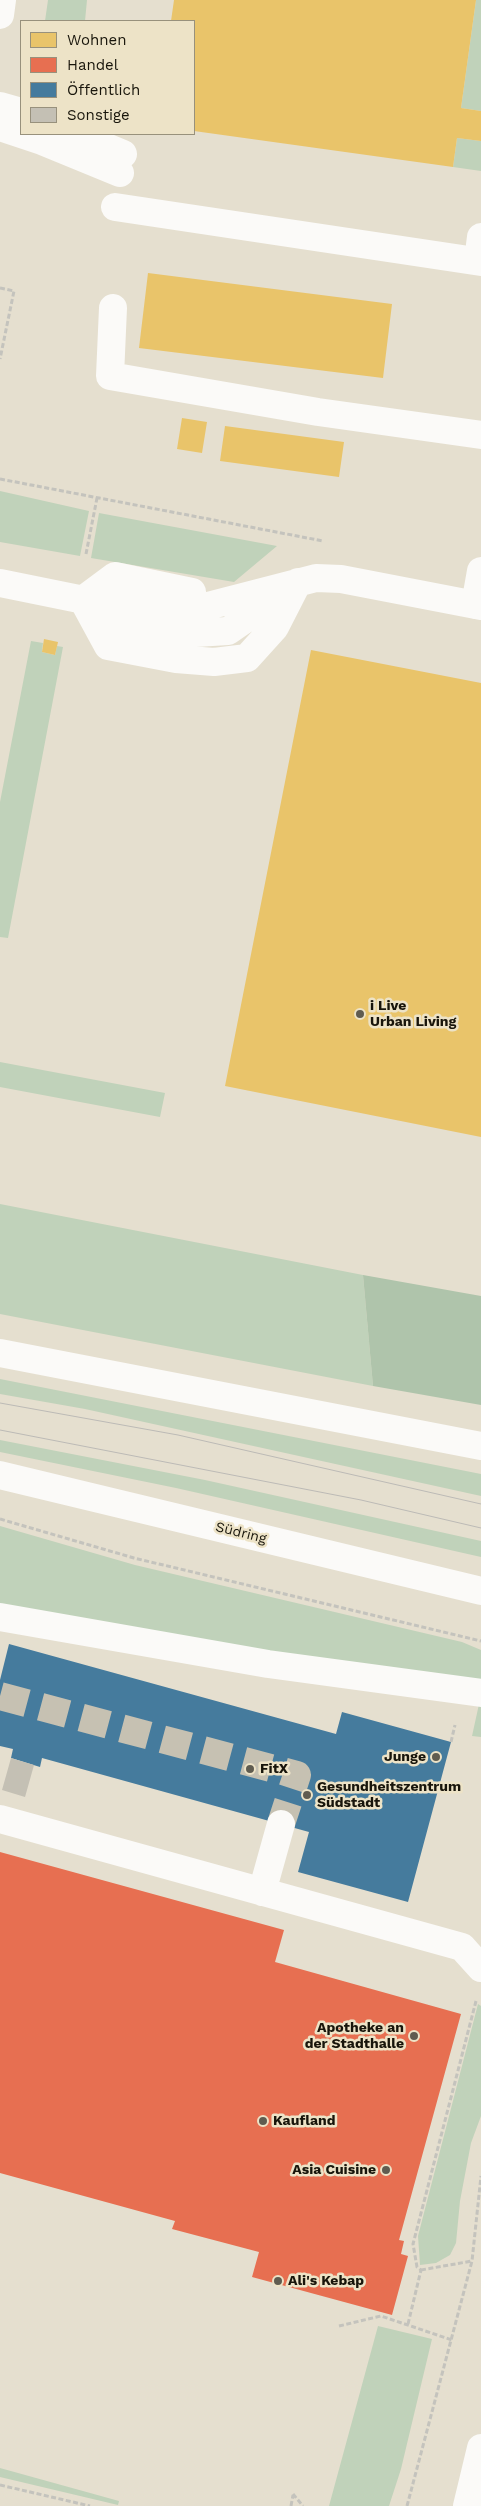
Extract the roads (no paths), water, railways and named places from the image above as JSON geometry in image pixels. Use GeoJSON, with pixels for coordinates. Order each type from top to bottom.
{"type":"FeatureCollection","features":[{"type":"Feature","properties":{"kind":"main road"},"geometry":{"type":"LineString","coordinates":[[0,15],[2,0]]}},
{"type":"Feature","properties":{"kind":"main road"},"geometry":{"type":"LineString","coordinates":[[0,106],[20,112]]}},
{"type":"Feature","properties":{"kind":"main road"},"geometry":{"type":"LineString","coordinates":[[0,127],[20,134]]}},
{"type":"Feature","properties":{"kind":"main road"},"geometry":{"type":"LineString","coordinates":[[24,135],[121,164],[77,135]]}},
{"type":"Feature","properties":{"kind":"main road"},"geometry":{"type":"LineString","coordinates":[[115,207],[480,253]]}},
{"type":"Feature","properties":{"kind":"main road"},"geometry":{"type":"LineString","coordinates":[[113,308],[110,376],[318,412],[481,435]]}},
{"type":"Feature","properties":{"kind":"main road"},"geometry":{"type":"LineString","coordinates":[[81,600],[112,618],[180,607],[200,608],[316,578],[341,579],[478,605],[481,571]]}},
{"type":"Feature","properties":{"kind":"main road"},"geometry":{"type":"LineString","coordinates":[[0,583],[81,600],[176,659],[214,662],[247,658],[275,627],[298,582]]}},
{"type":"Feature","properties":{"kind":"main road"},"geometry":{"type":"LineString","coordinates":[[0,1353],[481,1446]]}},
{"type":"Feature","properties":{"kind":"main road","name":"Südring"},"geometry":{"type":"LineString","coordinates":[[0,1475],[481,1591]]}},
{"type":"Feature","properties":{"kind":"main road"},"geometry":{"type":"LineString","coordinates":[[0,1617],[268,1664],[481,1693]]}},
{"type":"Feature","properties":{"kind":"main road"},"geometry":{"type":"LineString","coordinates":[[0,1819],[462,1947],[481,1968]]}},
{"type":"Feature","properties":{"kind":"main road"},"geometry":{"type":"LineString","coordinates":[[262,1892],[281,1824]]}},
{"type":"Feature","properties":{"kind":"main road"},"geometry":{"type":"LineString","coordinates":[[467,2506],[481,2448]]}},
{"type":"Feature","properties":{"kind":"tunnel"},"geometry":{"type":"LineString","coordinates":[[0,1696],[297,1775],[281,1824]]}},
{"type":"Feature","properties":{"kind":"tram line"},"geometry":{"type":"LineString","coordinates":[[0,1403],[178,1435],[481,1504]]}},
{"type":"Feature","properties":{"kind":"tram line"},"geometry":{"type":"LineString","coordinates":[[0,1430],[361,1500],[481,1528]]}},
{"type":"Feature","properties":{"kind":"place","name":"i Live Urban Living"},"geometry":{"type":"Point","coordinates":[360,1014]}},
{"type":"Feature","properties":{"kind":"place","name":"Junge"},"geometry":{"type":"Point","coordinates":[436,1757]}},
{"type":"Feature","properties":{"kind":"place","name":"FitX"},"geometry":{"type":"Point","coordinates":[250,1769]}},
{"type":"Feature","properties":{"kind":"place","name":"Gesundheitszentrum Südstadt"},"geometry":{"type":"Point","coordinates":[307,1795]}},
{"type":"Feature","properties":{"kind":"place","name":"Apotheke an der Stadthalle"},"geometry":{"type":"Point","coordinates":[414,2036]}},
{"type":"Feature","properties":{"kind":"place","name":"Kaufland"},"geometry":{"type":"Point","coordinates":[263,2121]}},
{"type":"Feature","properties":{"kind":"place","name":"Asia Cuisine"},"geometry":{"type":"Point","coordinates":[386,2170]}},
{"type":"Feature","properties":{"kind":"place","name":"Ali's Kebap"},"geometry":{"type":"Point","coordinates":[278,2281]}}]}
